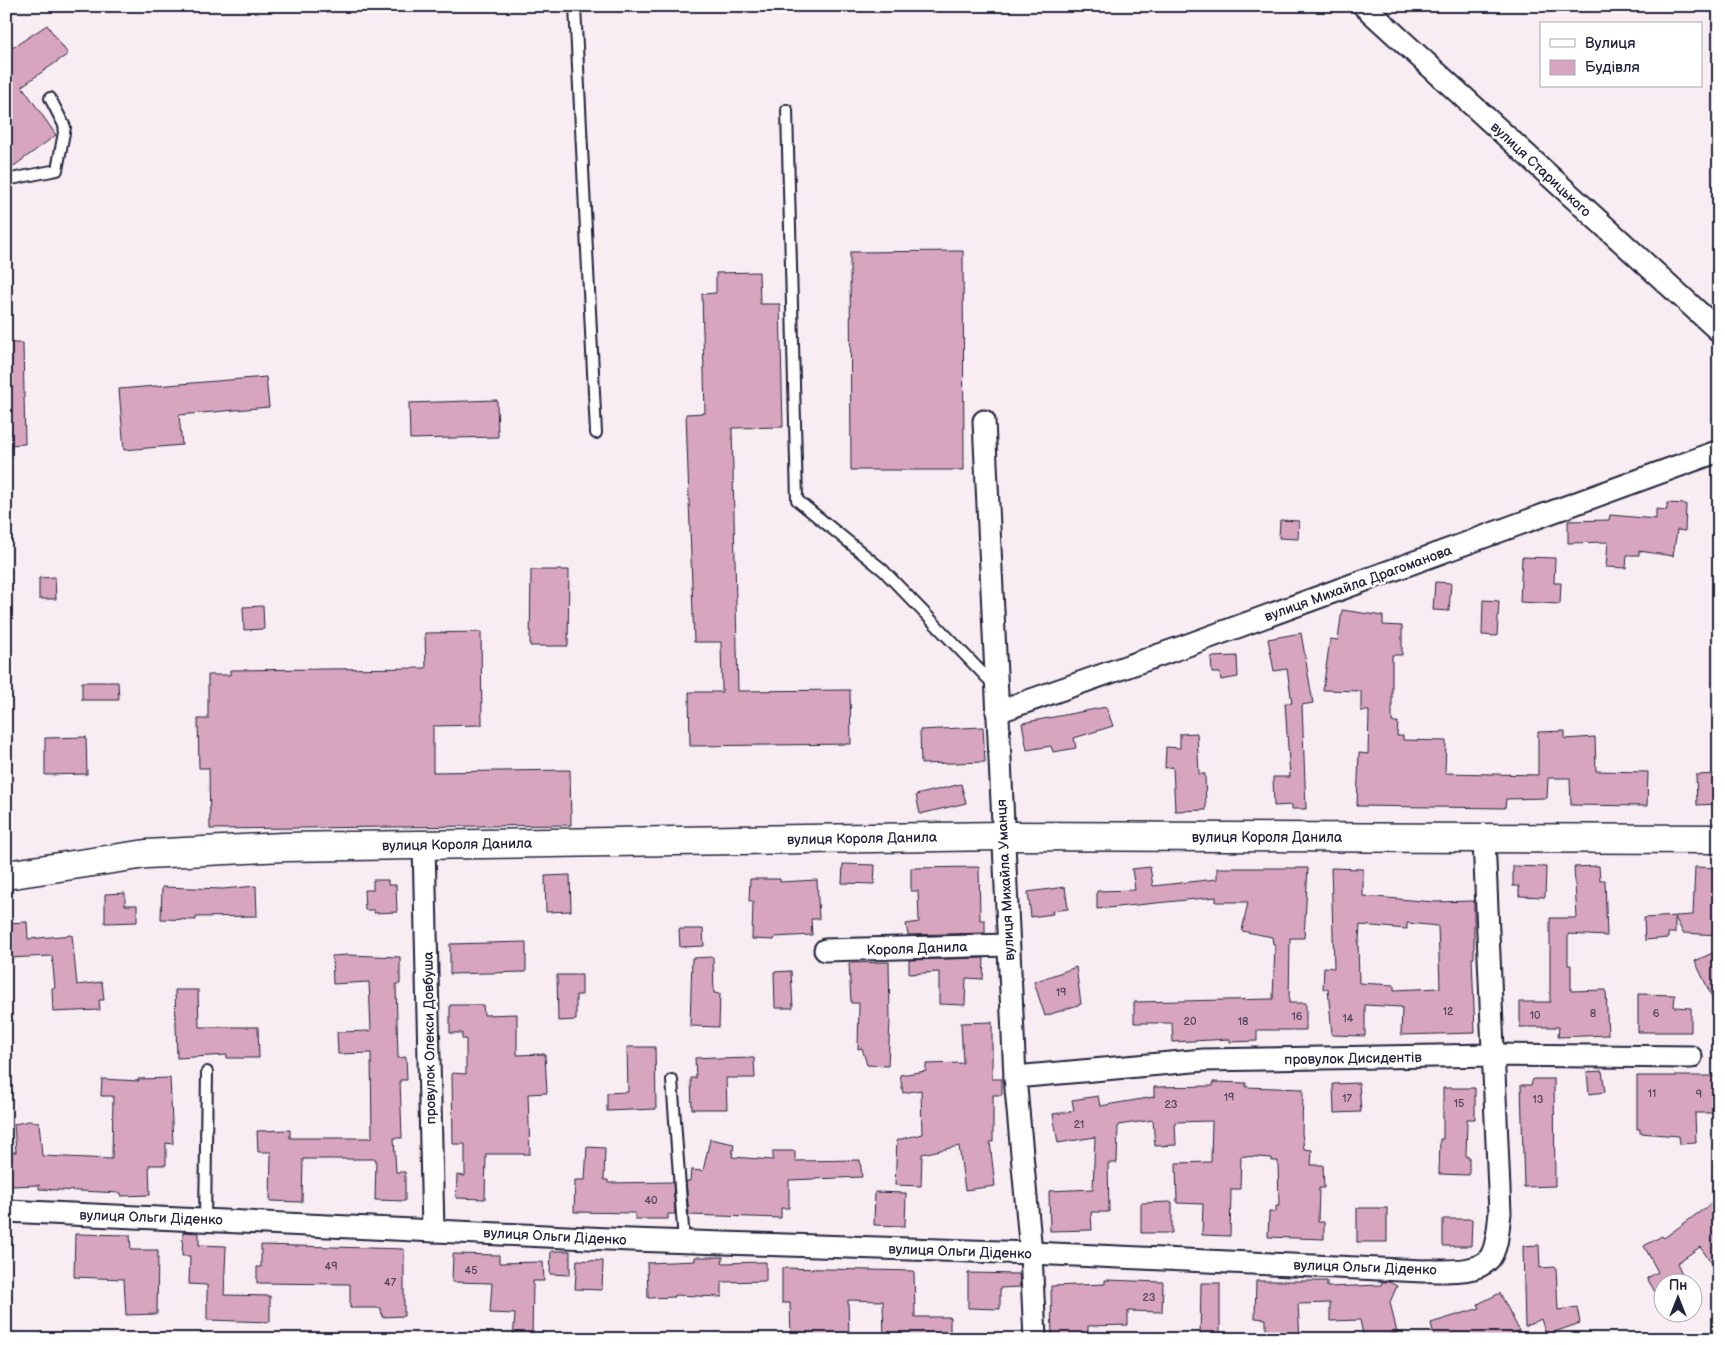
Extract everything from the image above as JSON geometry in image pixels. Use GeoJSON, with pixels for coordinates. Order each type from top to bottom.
{"type":"FeatureCollection","features":[{"type":"Feature","properties":{"kind":"main road","name":"вулиця Короля Данила"},"geometry":{"type":"LineString","coordinates":[[6,875],[146,854],[284,846],[1002,836],[1719,839]]}},
{"type":"Feature","properties":{"kind":"street","name":"вулиця Старицького"},"geometry":{"type":"LineString","coordinates":[[1364,6],[1719,331]]}},
{"type":"Feature","properties":{"kind":"street","name":"вулиця Михайла Уманця"},"geometry":{"type":"LineString","coordinates":[[984,421],[1002,836],[1015,1076],[1031,1253],[1035,1339]]}},
{"type":"Feature","properties":{"kind":"street","name":"вулиця Михайла Драгоманова"},"geometry":{"type":"LineString","coordinates":[[997,712],[1185,646],[1719,451]]}},
{"type":"Feature","properties":{"kind":"street","name":"вулиця Ольги Діденко"},"geometry":{"type":"LineString","coordinates":[[6,1211],[684,1242],[1031,1253],[1423,1271],[1473,1269],[1488,1260],[1496,1243],[1500,1213],[1484,838]]}},
{"type":"Feature","properties":{"kind":"street","name":"провулок Олекси Довбуша"},"geometry":{"type":"LineString","coordinates":[[424,844],[433,1230]]}},
{"type":"Feature","properties":{"kind":"street","name":"Короля Данила"},"geometry":{"type":"LineString","coordinates":[[826,950],[1008,945]]}},
{"type":"Feature","properties":{"kind":"street","name":"провулок Дисидентів"},"geometry":{"type":"LineString","coordinates":[[1015,1076],[1204,1060],[1494,1055],[1691,1057]]}},
{"type":"Feature","properties":{"kind":"lane"},"geometry":{"type":"LineString","coordinates":[[575,6],[596,433]]}},
{"type":"Feature","properties":{"kind":"lane"},"geometry":{"type":"LineString","coordinates":[[6,180],[57,170],[65,127],[50,98]]}},
{"type":"Feature","properties":{"kind":"lane"},"geometry":{"type":"LineString","coordinates":[[787,110],[796,500],[884,570],[996,686]]}},
{"type":"Feature","properties":{"kind":"lane"},"geometry":{"type":"LineString","coordinates":[[205,1220],[207,1072]]}},
{"type":"Feature","properties":{"kind":"lane"},"geometry":{"type":"LineString","coordinates":[[672,1080],[684,1242]]}},
{"type":"Feature","properties":{"kind":"building"},"geometry":{"type":"Polygon","coordinates":[[[47,25],[68,54],[22,86],[56,135],[14,166],[6,154],[6,52],[47,25]]]}},
{"type":"Feature","properties":{"kind":"building"},"geometry":{"type":"Polygon","coordinates":[[[963,251],[964,470],[851,470],[850,252],[963,251]]]}},
{"type":"Feature","properties":{"kind":"building"},"geometry":{"type":"Polygon","coordinates":[[[759,272],[760,304],[780,304],[783,427],[732,428],[738,691],[850,690],[851,744],[690,746],[689,692],[722,692],[721,642],[694,642],[686,414],[705,413],[702,294],[716,293],[716,273],[759,272]]]}},
{"type":"Feature","properties":{"kind":"building"},"geometry":{"type":"Polygon","coordinates":[[[6,343],[23,343],[25,444],[6,445],[6,343]]]}},
{"type":"Feature","properties":{"kind":"building"},"geometry":{"type":"Polygon","coordinates":[[[266,377],[269,407],[179,415],[182,445],[124,450],[119,389],[266,377]]]}},
{"type":"Feature","properties":{"kind":"building"},"geometry":{"type":"Polygon","coordinates":[[[497,400],[498,437],[410,439],[409,403],[497,400]]]}},
{"type":"Feature","properties":{"kind":"building"},"geometry":{"type":"Polygon","coordinates":[[[1667,503],[1686,504],[1685,531],[1677,530],[1673,556],[1639,551],[1639,555],[1627,555],[1626,568],[1606,567],[1608,542],[1568,543],[1568,521],[1609,520],[1610,515],[1656,519],[1656,509],[1667,510],[1667,503]]]}},
{"type":"Feature","properties":{"kind":"building"},"geometry":{"type":"Polygon","coordinates":[[[1280,520],[1299,521],[1298,539],[1279,538],[1280,520]]]}},
{"type":"Feature","properties":{"kind":"building"},"geometry":{"type":"Polygon","coordinates":[[[1522,557],[1555,558],[1554,583],[1561,583],[1560,604],[1520,602],[1522,557]]]}},
{"type":"Feature","properties":{"kind":"building"},"geometry":{"type":"Polygon","coordinates":[[[531,570],[569,570],[568,646],[530,646],[531,570]]]}},
{"type":"Feature","properties":{"kind":"building"},"geometry":{"type":"Polygon","coordinates":[[[55,577],[56,599],[39,599],[39,578],[55,577]]]}},
{"type":"Feature","properties":{"kind":"building"},"geometry":{"type":"Polygon","coordinates":[[[1435,582],[1451,583],[1449,611],[1433,610],[1435,582]]]}},
{"type":"Feature","properties":{"kind":"building"},"geometry":{"type":"Polygon","coordinates":[[[1483,600],[1499,601],[1497,636],[1482,635],[1483,600]]]}},
{"type":"Feature","properties":{"kind":"building"},"geometry":{"type":"Polygon","coordinates":[[[263,606],[264,629],[244,630],[243,607],[263,606]]]}},
{"type":"Feature","properties":{"kind":"building"},"geometry":{"type":"Polygon","coordinates":[[[1342,610],[1383,616],[1383,625],[1402,626],[1402,655],[1392,655],[1392,722],[1398,722],[1397,736],[1403,736],[1403,740],[1446,741],[1445,773],[1538,775],[1538,732],[1565,731],[1565,739],[1595,737],[1596,771],[1648,772],[1647,806],[1571,805],[1570,778],[1548,778],[1547,798],[1506,799],[1505,808],[1357,806],[1359,753],[1368,754],[1369,711],[1361,711],[1361,691],[1323,690],[1330,639],[1338,640],[1342,610]]]}},
{"type":"Feature","properties":{"kind":"building"},"geometry":{"type":"Polygon","coordinates":[[[481,632],[482,725],[433,726],[433,772],[570,770],[571,825],[210,829],[209,768],[199,768],[198,719],[208,719],[208,675],[230,675],[230,670],[426,668],[425,633],[481,632]]]}},
{"type":"Feature","properties":{"kind":"building"},"geometry":{"type":"Polygon","coordinates":[[[1301,633],[1313,703],[1302,705],[1306,809],[1292,809],[1292,805],[1274,806],[1273,777],[1290,777],[1285,703],[1292,703],[1287,669],[1274,671],[1268,639],[1301,633]]]}},
{"type":"Feature","properties":{"kind":"building"},"geometry":{"type":"Polygon","coordinates":[[[1237,656],[1238,677],[1221,680],[1220,673],[1212,673],[1211,657],[1237,656]]]}},
{"type":"Feature","properties":{"kind":"building"},"geometry":{"type":"Polygon","coordinates":[[[82,682],[118,682],[119,700],[82,700],[82,682]]]}},
{"type":"Feature","properties":{"kind":"building"},"geometry":{"type":"Polygon","coordinates":[[[1106,707],[1113,726],[1074,738],[1076,748],[1053,752],[1051,746],[1027,750],[1022,723],[1106,707]]]}},
{"type":"Feature","properties":{"kind":"building"},"geometry":{"type":"Polygon","coordinates":[[[983,727],[985,762],[921,764],[920,730],[983,727]]]}},
{"type":"Feature","properties":{"kind":"building"},"geometry":{"type":"Polygon","coordinates":[[[1197,733],[1199,774],[1205,774],[1206,810],[1175,811],[1173,767],[1165,768],[1166,747],[1180,748],[1180,734],[1197,733]]]}},
{"type":"Feature","properties":{"kind":"building"},"geometry":{"type":"Polygon","coordinates":[[[86,737],[87,774],[45,775],[45,738],[86,737]]]}},
{"type":"Feature","properties":{"kind":"building"},"geometry":{"type":"Polygon","coordinates":[[[1719,774],[1719,804],[1697,805],[1696,775],[1719,774]]]}},
{"type":"Feature","properties":{"kind":"building"},"geometry":{"type":"Polygon","coordinates":[[[961,784],[966,803],[920,814],[916,795],[961,784]]]}},
{"type":"Feature","properties":{"kind":"building"},"geometry":{"type":"Polygon","coordinates":[[[843,864],[875,865],[874,884],[842,883],[843,864]]]}},
{"type":"Feature","properties":{"kind":"building"},"geometry":{"type":"Polygon","coordinates":[[[1513,866],[1546,867],[1545,897],[1519,896],[1519,886],[1513,886],[1513,866]]]}},
{"type":"Feature","properties":{"kind":"building"},"geometry":{"type":"Polygon","coordinates":[[[1599,866],[1600,880],[1605,880],[1607,936],[1568,934],[1568,965],[1571,965],[1571,991],[1606,990],[1608,1035],[1558,1037],[1559,1027],[1520,1027],[1520,1002],[1550,1002],[1550,918],[1577,918],[1574,867],[1599,866]]]}},
{"type":"Feature","properties":{"kind":"building"},"geometry":{"type":"Polygon","coordinates":[[[979,867],[980,920],[985,920],[985,933],[908,935],[906,924],[919,922],[918,891],[911,891],[911,868],[979,867]]]}},
{"type":"Feature","properties":{"kind":"building"},"geometry":{"type":"Polygon","coordinates":[[[1150,867],[1153,886],[1217,879],[1217,868],[1308,868],[1304,938],[1290,938],[1289,1003],[1306,1003],[1306,1030],[1257,1030],[1257,1041],[1230,1042],[1230,1039],[1173,1042],[1172,1023],[1134,1023],[1134,1002],[1273,999],[1275,944],[1273,944],[1272,937],[1242,931],[1248,902],[1216,902],[1216,897],[1097,909],[1097,891],[1135,890],[1132,869],[1150,867]]]}},
{"type":"Feature","properties":{"kind":"building"},"geometry":{"type":"Polygon","coordinates":[[[1695,867],[1719,868],[1719,935],[1683,933],[1675,917],[1675,933],[1668,933],[1668,938],[1645,940],[1644,918],[1693,915],[1695,867]]]}},
{"type":"Feature","properties":{"kind":"building"},"geometry":{"type":"Polygon","coordinates":[[[1331,868],[1363,869],[1363,896],[1434,902],[1474,901],[1474,958],[1472,958],[1475,1033],[1401,1035],[1402,1007],[1365,1005],[1365,1036],[1332,1035],[1328,989],[1323,989],[1324,967],[1334,968],[1331,868]],[[1407,923],[1407,929],[1360,925],[1358,941],[1359,983],[1394,985],[1394,990],[1440,988],[1438,926],[1407,923]]]}},
{"type":"Feature","properties":{"kind":"building"},"geometry":{"type":"Polygon","coordinates":[[[570,875],[571,911],[546,912],[545,876],[570,875]]]}},
{"type":"Feature","properties":{"kind":"building"},"geometry":{"type":"Polygon","coordinates":[[[750,879],[780,879],[780,882],[817,880],[819,919],[811,919],[812,935],[775,937],[774,940],[752,939],[753,901],[749,901],[750,879]]]}},
{"type":"Feature","properties":{"kind":"building"},"geometry":{"type":"Polygon","coordinates":[[[373,880],[388,880],[388,885],[396,885],[397,912],[374,913],[374,910],[365,910],[364,890],[373,890],[373,880]]]}},
{"type":"Feature","properties":{"kind":"building"},"geometry":{"type":"Polygon","coordinates":[[[256,886],[257,916],[196,917],[196,920],[161,919],[162,887],[223,889],[256,886]]]}},
{"type":"Feature","properties":{"kind":"building"},"geometry":{"type":"Polygon","coordinates":[[[1065,887],[1068,909],[1052,911],[1053,914],[1031,917],[1028,892],[1065,887]]]}},
{"type":"Feature","properties":{"kind":"building"},"geometry":{"type":"Polygon","coordinates":[[[125,893],[125,905],[137,905],[137,922],[105,923],[105,894],[125,893]]]}},
{"type":"Feature","properties":{"kind":"building"},"geometry":{"type":"Polygon","coordinates":[[[27,922],[28,939],[72,935],[77,985],[102,982],[104,1000],[99,1000],[100,1010],[53,1012],[52,988],[55,988],[52,956],[6,958],[6,923],[27,922]]]}},
{"type":"Feature","properties":{"kind":"building"},"geometry":{"type":"Polygon","coordinates":[[[679,929],[703,929],[704,946],[680,947],[679,929]]]}},
{"type":"Feature","properties":{"kind":"building"},"geometry":{"type":"Polygon","coordinates":[[[526,942],[526,972],[450,974],[450,944],[526,942]]]}},
{"type":"Feature","properties":{"kind":"building"},"geometry":{"type":"Polygon","coordinates":[[[1719,950],[1719,1012],[1695,961],[1719,950]]]}},
{"type":"Feature","properties":{"kind":"building"},"geometry":{"type":"Polygon","coordinates":[[[332,956],[400,957],[400,984],[396,984],[398,1058],[406,1057],[407,1080],[400,1080],[402,1138],[394,1138],[396,1172],[405,1172],[405,1201],[375,1200],[376,1159],[303,1159],[302,1202],[270,1201],[271,1152],[258,1152],[257,1131],[290,1130],[290,1138],[372,1138],[371,1053],[338,1054],[337,1032],[371,1031],[369,982],[333,984],[332,956]]]}},
{"type":"Feature","properties":{"kind":"building"},"geometry":{"type":"Polygon","coordinates":[[[713,957],[714,993],[720,994],[719,1027],[690,1026],[692,958],[713,957]]]}},
{"type":"Feature","properties":{"kind":"building"},"geometry":{"type":"Polygon","coordinates":[[[984,958],[983,979],[966,978],[965,1005],[939,1004],[939,972],[909,974],[909,960],[984,958]]]}},
{"type":"Feature","properties":{"kind":"building"},"geometry":{"type":"Polygon","coordinates":[[[889,962],[890,1020],[888,1066],[867,1065],[862,1048],[858,1049],[859,1003],[851,1003],[849,963],[889,962]]]}},
{"type":"Feature","properties":{"kind":"building"},"geometry":{"type":"Polygon","coordinates":[[[1076,967],[1081,1004],[1045,1016],[1034,982],[1076,967]]]}},
{"type":"Feature","properties":{"kind":"building"},"geometry":{"type":"Polygon","coordinates":[[[791,971],[793,1008],[775,1008],[774,972],[791,971]]]}},
{"type":"Feature","properties":{"kind":"building"},"geometry":{"type":"Polygon","coordinates":[[[557,975],[582,975],[582,995],[576,995],[576,1020],[558,1021],[557,975]]]}},
{"type":"Feature","properties":{"kind":"building"},"geometry":{"type":"Polygon","coordinates":[[[175,990],[198,990],[199,1027],[258,1027],[259,1058],[227,1058],[227,1055],[177,1058],[175,990]]]}},
{"type":"Feature","properties":{"kind":"building"},"geometry":{"type":"Polygon","coordinates":[[[1638,994],[1675,995],[1674,1007],[1691,1008],[1691,1032],[1638,1032],[1638,994]]]}},
{"type":"Feature","properties":{"kind":"building"},"geometry":{"type":"Polygon","coordinates":[[[450,1005],[483,1005],[484,1015],[517,1014],[517,1055],[545,1054],[547,1093],[528,1094],[530,1154],[486,1154],[485,1199],[456,1198],[457,1175],[465,1176],[465,1144],[453,1144],[452,1073],[466,1074],[466,1039],[462,1039],[462,1033],[450,1033],[450,1005]]]}},
{"type":"Feature","properties":{"kind":"building"},"geometry":{"type":"Polygon","coordinates":[[[992,1022],[992,1079],[1002,1079],[1002,1095],[993,1095],[993,1142],[990,1142],[995,1186],[965,1190],[959,1146],[922,1154],[921,1186],[895,1185],[897,1140],[922,1134],[921,1090],[903,1093],[900,1075],[926,1071],[926,1064],[963,1063],[961,1023],[992,1022]]]}},
{"type":"Feature","properties":{"kind":"building"},"geometry":{"type":"Polygon","coordinates":[[[627,1047],[655,1047],[656,1109],[607,1111],[607,1093],[628,1092],[627,1047]]]}},
{"type":"Feature","properties":{"kind":"building"},"geometry":{"type":"Polygon","coordinates":[[[715,1057],[716,1059],[754,1058],[755,1078],[726,1078],[727,1109],[692,1109],[691,1078],[696,1078],[695,1058],[715,1057]]]}},
{"type":"Feature","properties":{"kind":"building"},"geometry":{"type":"Polygon","coordinates":[[[1602,1071],[1605,1092],[1589,1094],[1587,1072],[1602,1071]]]}},
{"type":"Feature","properties":{"kind":"building"},"geometry":{"type":"Polygon","coordinates":[[[1637,1076],[1719,1076],[1719,1113],[1695,1113],[1696,1143],[1680,1144],[1679,1136],[1640,1133],[1640,1129],[1637,1129],[1637,1076]]]}},
{"type":"Feature","properties":{"kind":"building"},"geometry":{"type":"Polygon","coordinates":[[[170,1078],[173,1144],[166,1143],[166,1165],[149,1165],[150,1195],[121,1196],[121,1193],[39,1189],[39,1185],[10,1186],[9,1152],[16,1152],[14,1124],[29,1121],[39,1122],[42,1156],[112,1159],[113,1096],[101,1096],[102,1079],[139,1081],[138,1079],[170,1078]]]}},
{"type":"Feature","properties":{"kind":"building"},"geometry":{"type":"Polygon","coordinates":[[[1533,1079],[1554,1079],[1555,1186],[1524,1187],[1521,1085],[1531,1085],[1533,1079]]]}},
{"type":"Feature","properties":{"kind":"building"},"geometry":{"type":"Polygon","coordinates":[[[1213,1082],[1246,1083],[1246,1087],[1303,1089],[1302,1133],[1304,1149],[1312,1150],[1311,1165],[1323,1165],[1324,1188],[1319,1188],[1318,1222],[1324,1222],[1324,1239],[1268,1237],[1269,1212],[1276,1212],[1276,1206],[1279,1206],[1278,1161],[1272,1161],[1272,1158],[1241,1156],[1240,1189],[1231,1189],[1230,1236],[1202,1235],[1203,1204],[1177,1203],[1176,1163],[1211,1162],[1212,1121],[1175,1122],[1176,1145],[1155,1146],[1153,1120],[1118,1125],[1117,1163],[1108,1163],[1109,1212],[1091,1212],[1092,1230],[1050,1231],[1049,1191],[1093,1189],[1095,1137],[1058,1143],[1053,1114],[1074,1111],[1072,1100],[1098,1096],[1100,1106],[1154,1097],[1154,1087],[1213,1086],[1213,1082]]]}},
{"type":"Feature","properties":{"kind":"building"},"geometry":{"type":"Polygon","coordinates":[[[1359,1083],[1361,1112],[1334,1113],[1333,1084],[1359,1083]]]}},
{"type":"Feature","properties":{"kind":"building"},"geometry":{"type":"Polygon","coordinates":[[[1443,1088],[1475,1088],[1475,1119],[1467,1119],[1466,1157],[1469,1157],[1469,1175],[1439,1174],[1440,1139],[1443,1139],[1443,1088]]]}},
{"type":"Feature","properties":{"kind":"building"},"geometry":{"type":"Polygon","coordinates":[[[710,1139],[734,1144],[732,1157],[773,1160],[773,1151],[795,1151],[795,1161],[860,1160],[862,1177],[789,1180],[789,1208],[781,1208],[781,1218],[689,1215],[686,1181],[690,1181],[691,1170],[703,1171],[710,1139]]]}},
{"type":"Feature","properties":{"kind":"building"},"geometry":{"type":"Polygon","coordinates":[[[587,1147],[605,1148],[604,1180],[608,1180],[608,1183],[673,1182],[675,1214],[668,1214],[668,1219],[635,1219],[635,1213],[574,1212],[575,1180],[585,1180],[587,1147]]]}},
{"type":"Feature","properties":{"kind":"building"},"geometry":{"type":"Polygon","coordinates":[[[875,1192],[906,1193],[905,1226],[874,1225],[875,1192]]]}},
{"type":"Feature","properties":{"kind":"building"},"geometry":{"type":"Polygon","coordinates":[[[1719,1198],[1719,1273],[1700,1247],[1677,1263],[1681,1272],[1658,1272],[1644,1246],[1662,1236],[1664,1238],[1719,1198]]]}},
{"type":"Feature","properties":{"kind":"building"},"geometry":{"type":"Polygon","coordinates":[[[1172,1202],[1172,1233],[1141,1233],[1141,1203],[1172,1202]]]}},
{"type":"Feature","properties":{"kind":"building"},"geometry":{"type":"Polygon","coordinates":[[[1357,1208],[1387,1208],[1387,1242],[1357,1242],[1357,1208]]]}},
{"type":"Feature","properties":{"kind":"building"},"geometry":{"type":"Polygon","coordinates":[[[1443,1219],[1472,1219],[1471,1246],[1443,1246],[1443,1219]]]}},
{"type":"Feature","properties":{"kind":"building"},"geometry":{"type":"Polygon","coordinates":[[[183,1232],[199,1233],[199,1245],[226,1246],[224,1295],[270,1296],[270,1322],[207,1320],[207,1285],[189,1284],[190,1256],[182,1256],[183,1232]]]}},
{"type":"Feature","properties":{"kind":"building"},"geometry":{"type":"Polygon","coordinates":[[[75,1234],[130,1235],[131,1250],[158,1250],[157,1314],[126,1315],[124,1279],[74,1277],[75,1234]]]}},
{"type":"Feature","properties":{"kind":"building"},"geometry":{"type":"Polygon","coordinates":[[[261,1245],[404,1249],[404,1316],[382,1317],[381,1308],[350,1308],[350,1284],[257,1283],[257,1267],[261,1267],[261,1245]]]}},
{"type":"Feature","properties":{"kind":"building"},"geometry":{"type":"Polygon","coordinates":[[[1539,1245],[1540,1268],[1556,1267],[1558,1310],[1577,1307],[1580,1323],[1546,1335],[1541,1319],[1525,1327],[1523,1246],[1539,1245]]]}},
{"type":"Feature","properties":{"kind":"building"},"geometry":{"type":"Polygon","coordinates":[[[551,1251],[570,1251],[570,1275],[550,1274],[551,1251]]]}},
{"type":"Feature","properties":{"kind":"building"},"geometry":{"type":"Polygon","coordinates":[[[453,1254],[499,1255],[499,1263],[543,1262],[544,1281],[533,1281],[532,1339],[513,1339],[515,1314],[490,1313],[492,1283],[452,1282],[453,1254]]]}},
{"type":"Feature","properties":{"kind":"building"},"geometry":{"type":"Polygon","coordinates":[[[695,1257],[723,1257],[722,1263],[766,1262],[766,1281],[722,1282],[722,1297],[674,1295],[674,1297],[648,1298],[647,1263],[695,1261],[695,1257]]]}},
{"type":"Feature","properties":{"kind":"building"},"geometry":{"type":"Polygon","coordinates":[[[577,1260],[603,1261],[602,1290],[575,1289],[577,1260]]]}},
{"type":"Feature","properties":{"kind":"building"},"geometry":{"type":"Polygon","coordinates":[[[782,1268],[914,1271],[915,1317],[950,1317],[950,1339],[884,1339],[883,1301],[848,1300],[849,1339],[791,1339],[790,1303],[782,1303],[782,1268]]]}},
{"type":"Feature","properties":{"kind":"building"},"geometry":{"type":"Polygon","coordinates":[[[968,1273],[1019,1274],[1020,1287],[1000,1288],[1000,1309],[968,1308],[968,1273]]]}},
{"type":"Feature","properties":{"kind":"building"},"geometry":{"type":"Polygon","coordinates":[[[1652,1275],[1652,1287],[1647,1278],[1652,1275]]]}},
{"type":"Feature","properties":{"kind":"building"},"geometry":{"type":"Polygon","coordinates":[[[1105,1280],[1163,1282],[1162,1312],[1128,1311],[1128,1325],[1088,1326],[1088,1339],[1052,1339],[1051,1286],[1105,1284],[1105,1280]]]}},
{"type":"Feature","properties":{"kind":"building"},"geometry":{"type":"Polygon","coordinates":[[[1256,1281],[1327,1281],[1327,1287],[1381,1285],[1382,1282],[1389,1282],[1397,1286],[1390,1302],[1397,1333],[1387,1335],[1387,1339],[1364,1339],[1360,1320],[1330,1321],[1330,1303],[1298,1304],[1300,1339],[1266,1339],[1266,1319],[1255,1318],[1256,1281]]]}},
{"type":"Feature","properties":{"kind":"building"},"geometry":{"type":"Polygon","coordinates":[[[1201,1283],[1220,1283],[1220,1339],[1200,1339],[1201,1283]]]}},
{"type":"Feature","properties":{"kind":"building"},"geometry":{"type":"Polygon","coordinates":[[[1500,1293],[1519,1330],[1502,1339],[1435,1339],[1431,1323],[1480,1308],[1478,1304],[1500,1293]]]}},
{"type":"Feature","properties":{"kind":"railway"},"geometry":{"type":"LineString","coordinates":[[1212,6],[1213,12]]}}]}
